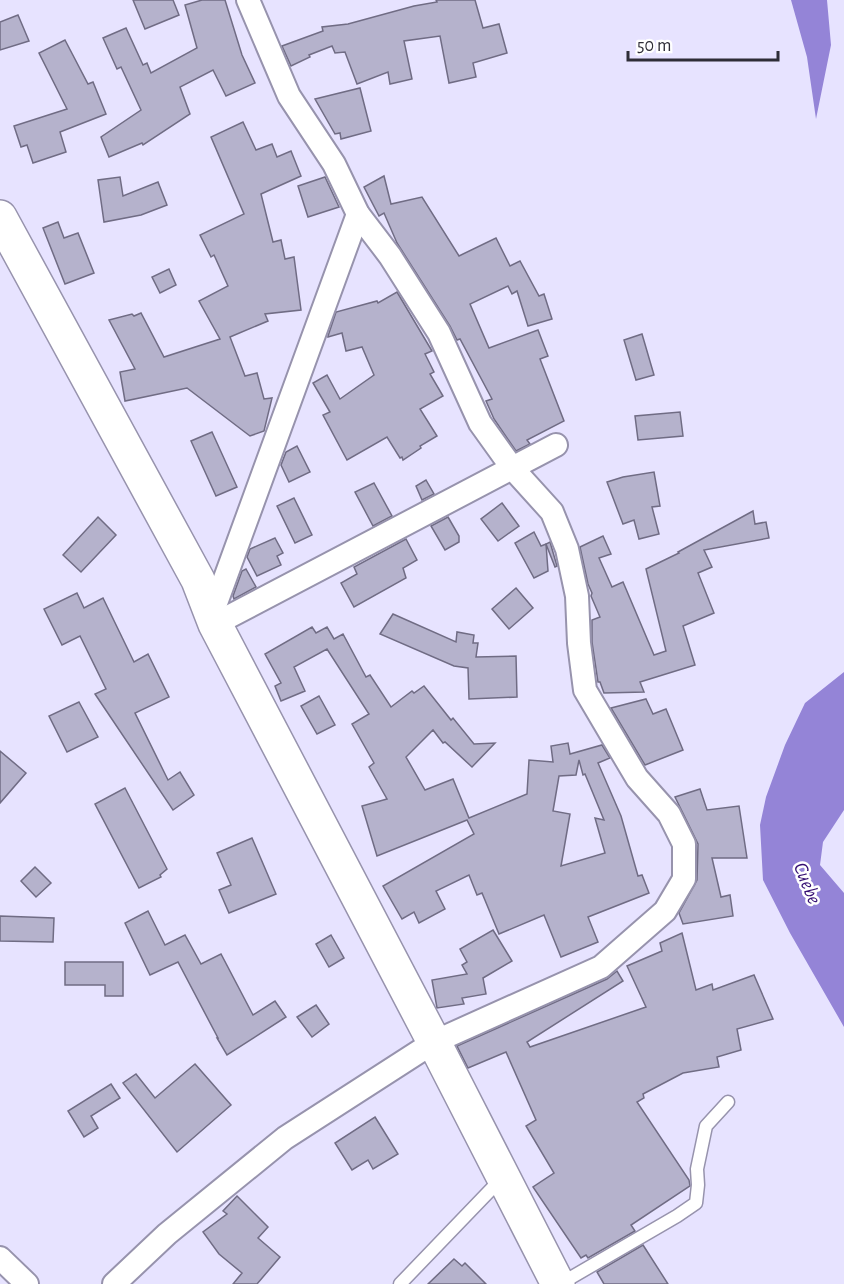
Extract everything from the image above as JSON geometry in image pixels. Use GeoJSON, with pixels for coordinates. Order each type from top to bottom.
{"type":"FeatureCollection","features":[{"type":"Feature","properties":{"kind":"main road"},"geometry":{"type":"LineString","coordinates":[[0,217],[198,580],[213,619],[559,1284]]}},
{"type":"Feature","properties":{"kind":"street"},"geometry":{"type":"LineString","coordinates":[[114,1284],[167,1234],[285,1138],[434,1042],[601,967],[665,911],[684,879],[684,844],[669,814],[637,778],[585,690],[579,644],[577,596],[567,549],[552,512],[513,469],[480,423],[439,333],[390,256],[358,214],[334,164],[289,96],[248,0]]}},
{"type":"Feature","properties":{"kind":"street"},"geometry":{"type":"LineString","coordinates":[[213,619],[358,214]]}},
{"type":"Feature","properties":{"kind":"street"},"geometry":{"type":"LineString","coordinates":[[213,619],[513,469],[556,445]]}},
{"type":"Feature","properties":{"kind":"street"},"geometry":{"type":"LineString","coordinates":[[0,1258],[27,1284]]}},
{"type":"Feature","properties":{"kind":"lane"},"geometry":{"type":"LineString","coordinates":[[559,1284],[696,1203],[697,1169],[705,1126],[728,1102]]}},
{"type":"Feature","properties":{"kind":"lane"},"geometry":{"type":"LineString","coordinates":[[400,1284],[503,1178]]}},
{"type":"Feature","properties":{"kind":"water"},"geometry":{"type":"Polygon","coordinates":[[[791,0],[827,0],[831,45],[816,119],[807,57],[791,0]]]}},
{"type":"Feature","properties":{"kind":"water","name":"Cuebe"},"geometry":{"type":"Polygon","coordinates":[[[844,672],[844,810],[823,842],[820,865],[844,893],[844,1027],[790,933],[763,880],[760,825],[766,797],[785,745],[805,703],[844,672]]]}},
{"type":"Feature","properties":{"kind":"building"},"geometry":{"type":"Polygon","coordinates":[[[133,0],[173,0],[179,15],[145,29],[133,0]]]}},
{"type":"Feature","properties":{"kind":"building"},"geometry":{"type":"Polygon","coordinates":[[[202,0],[225,0],[242,55],[255,83],[226,96],[213,70],[180,87],[190,114],[143,145],[142,143],[109,157],[101,137],[141,110],[121,67],[117,69],[103,38],[126,28],[143,65],[147,63],[151,73],[197,48],[185,5],[202,0]]]}},
{"type":"Feature","properties":{"kind":"building"},"geometry":{"type":"Polygon","coordinates":[[[436,0],[475,0],[483,28],[499,24],[507,53],[473,63],[476,77],[449,83],[440,36],[404,41],[412,79],[390,84],[388,72],[357,84],[345,52],[335,53],[332,46],[309,55],[310,57],[291,66],[282,46],[323,31],[322,27],[348,24],[437,2],[436,0]]]}},
{"type":"Feature","properties":{"kind":"building"},"geometry":{"type":"Polygon","coordinates":[[[18,15],[29,41],[0,50],[0,22],[18,15]]]}},
{"type":"Feature","properties":{"kind":"building"},"geometry":{"type":"Polygon","coordinates":[[[65,40],[88,84],[93,82],[106,114],[60,132],[66,152],[33,163],[27,145],[21,147],[14,126],[67,109],[39,53],[65,40]]]}},
{"type":"Feature","properties":{"kind":"building"},"geometry":{"type":"Polygon","coordinates":[[[360,88],[371,131],[341,139],[340,133],[335,134],[315,99],[360,88]]]}},
{"type":"Feature","properties":{"kind":"building"},"geometry":{"type":"Polygon","coordinates":[[[243,122],[256,150],[272,144],[277,157],[291,151],[301,176],[261,194],[273,242],[281,240],[285,259],[294,257],[301,310],[265,314],[268,321],[230,337],[245,376],[257,373],[264,399],[272,398],[264,431],[250,436],[187,388],[125,401],[120,372],[135,369],[109,320],[141,313],[164,357],[220,339],[199,301],[228,286],[214,255],[211,257],[200,235],[244,214],[211,137],[243,122]]]}},
{"type":"Feature","properties":{"kind":"building"},"geometry":{"type":"Polygon","coordinates":[[[384,176],[391,204],[422,197],[459,256],[496,238],[510,266],[520,261],[539,296],[544,294],[552,319],[528,326],[517,291],[512,294],[508,286],[470,304],[489,348],[538,330],[548,356],[540,359],[564,421],[527,440],[530,444],[516,451],[494,419],[486,401],[492,399],[460,339],[457,340],[397,243],[384,213],[379,216],[364,187],[384,176]]]}},
{"type":"Feature","properties":{"kind":"building"},"geometry":{"type":"Polygon","coordinates":[[[120,177],[123,196],[158,182],[167,205],[141,215],[104,222],[98,180],[120,177]]]}},
{"type":"Feature","properties":{"kind":"building"},"geometry":{"type":"Polygon","coordinates":[[[325,177],[339,207],[308,217],[298,186],[325,177]]]}},
{"type":"Feature","properties":{"kind":"building"},"geometry":{"type":"Polygon","coordinates":[[[58,222],[64,238],[78,233],[94,273],[65,284],[43,228],[58,222]]]}},
{"type":"Feature","properties":{"kind":"building"},"geometry":{"type":"Polygon","coordinates":[[[169,269],[176,285],[160,293],[152,277],[169,269]]]}},
{"type":"Feature","properties":{"kind":"building"},"geometry":{"type":"Polygon","coordinates":[[[397,292],[432,351],[425,354],[434,372],[430,374],[443,396],[420,409],[437,436],[403,460],[387,437],[347,460],[323,415],[330,412],[313,383],[327,375],[340,399],[374,375],[362,347],[346,351],[342,333],[328,336],[336,312],[377,301],[378,303],[397,292]]]}},
{"type":"Feature","properties":{"kind":"building"},"geometry":{"type":"Polygon","coordinates":[[[642,334],[654,375],[636,380],[624,340],[642,334]]]}},
{"type":"Feature","properties":{"kind":"building"},"geometry":{"type":"Polygon","coordinates":[[[680,412],[683,436],[638,440],[635,416],[680,412]]]}},
{"type":"Feature","properties":{"kind":"building"},"geometry":{"type":"Polygon","coordinates":[[[212,432],[237,487],[216,496],[191,441],[212,432]]]}},
{"type":"Feature","properties":{"kind":"building"},"geometry":{"type":"Polygon","coordinates":[[[297,446],[310,472],[289,482],[281,465],[286,452],[297,446]]]}},
{"type":"Feature","properties":{"kind":"building"},"geometry":{"type":"Polygon","coordinates":[[[654,472],[660,506],[652,507],[659,534],[639,539],[634,520],[623,524],[607,482],[654,472]]]}},
{"type":"Feature","properties":{"kind":"building"},"geometry":{"type":"Polygon","coordinates":[[[426,480],[434,494],[422,500],[416,486],[426,480]]]}},
{"type":"Feature","properties":{"kind":"building"},"geometry":{"type":"Polygon","coordinates":[[[374,483],[392,516],[373,526],[355,492],[374,483]]]}},
{"type":"Feature","properties":{"kind":"building"},"geometry":{"type":"Polygon","coordinates":[[[294,498],[312,535],[295,543],[277,506],[294,498]]]}},
{"type":"Feature","properties":{"kind":"building"},"geometry":{"type":"Polygon","coordinates":[[[502,503],[519,526],[498,541],[481,519],[502,503]]]}},
{"type":"Feature","properties":{"kind":"building"},"geometry":{"type":"Polygon","coordinates":[[[753,511],[755,524],[766,522],[769,538],[704,550],[712,567],[698,573],[714,613],[683,626],[695,665],[640,682],[644,692],[604,693],[598,682],[592,642],[592,620],[600,617],[591,596],[580,547],[603,536],[611,554],[599,558],[612,587],[623,582],[654,655],[666,651],[646,569],[753,511]]]}},
{"type":"Feature","properties":{"kind":"building"},"geometry":{"type":"Polygon","coordinates":[[[98,517],[116,535],[81,572],[63,555],[98,517]]]}},
{"type":"Feature","properties":{"kind":"building"},"geometry":{"type":"Polygon","coordinates":[[[448,517],[459,536],[459,542],[445,550],[431,526],[448,517]]]}},
{"type":"Feature","properties":{"kind":"building"},"geometry":{"type":"Polygon","coordinates":[[[534,532],[541,546],[546,544],[548,571],[534,578],[515,543],[534,532]]]}},
{"type":"Feature","properties":{"kind":"building"},"geometry":{"type":"Polygon","coordinates":[[[275,538],[283,553],[277,556],[281,565],[257,576],[247,557],[250,549],[275,538]]]}},
{"type":"Feature","properties":{"kind":"building"},"geometry":{"type":"Polygon","coordinates":[[[406,539],[417,560],[403,568],[406,578],[354,607],[341,583],[357,574],[354,567],[406,539]]]}},
{"type":"Feature","properties":{"kind":"building"},"geometry":{"type":"Polygon","coordinates":[[[550,542],[557,566],[555,567],[546,544],[550,542]]]}},
{"type":"Feature","properties":{"kind":"building"},"geometry":{"type":"Polygon","coordinates":[[[246,569],[256,587],[234,599],[242,571],[246,569]]]}},
{"type":"Feature","properties":{"kind":"building"},"geometry":{"type":"Polygon","coordinates":[[[516,588],[533,608],[509,629],[492,609],[516,588]]]}},
{"type":"Feature","properties":{"kind":"building"},"geometry":{"type":"Polygon","coordinates":[[[77,593],[84,608],[103,598],[134,662],[148,654],[169,697],[135,713],[168,780],[180,772],[194,795],[173,810],[95,694],[106,689],[80,636],[62,645],[44,609],[77,593]]]}},
{"type":"Feature","properties":{"kind":"building"},"geometry":{"type":"Polygon","coordinates":[[[393,614],[456,642],[457,632],[474,635],[473,643],[478,643],[476,657],[516,656],[517,697],[469,699],[468,668],[454,666],[380,634],[393,614]]]}},
{"type":"Feature","properties":{"kind":"building"},"geometry":{"type":"Polygon","coordinates":[[[312,627],[316,633],[327,627],[334,639],[343,634],[366,677],[370,675],[391,707],[412,691],[414,693],[424,686],[474,744],[495,743],[472,767],[445,742],[443,743],[433,730],[406,757],[425,790],[453,779],[469,818],[527,794],[529,760],[553,762],[551,746],[568,743],[570,754],[602,745],[610,758],[598,763],[621,816],[638,876],[642,875],[649,893],[588,917],[598,942],[561,957],[544,915],[499,934],[482,893],[477,895],[469,875],[436,891],[445,909],[419,923],[414,912],[402,919],[383,886],[474,834],[467,820],[377,856],[362,806],[387,799],[369,767],[374,763],[352,724],[369,714],[327,649],[294,667],[305,691],[281,701],[275,686],[281,683],[265,654],[312,627]],[[579,760],[576,775],[559,776],[553,811],[570,814],[561,866],[605,853],[595,818],[604,820],[585,774],[583,775],[579,760]]]}},
{"type":"Feature","properties":{"kind":"building"},"geometry":{"type":"Polygon","coordinates":[[[319,696],[335,725],[317,734],[301,706],[319,696]]]}},
{"type":"Feature","properties":{"kind":"building"},"geometry":{"type":"Polygon","coordinates":[[[646,699],[653,714],[666,709],[683,750],[645,765],[611,708],[646,699]]]}},
{"type":"Feature","properties":{"kind":"building"},"geometry":{"type":"Polygon","coordinates":[[[79,702],[98,737],[67,752],[49,716],[79,702]]]}},
{"type":"Feature","properties":{"kind":"building"},"geometry":{"type":"Polygon","coordinates":[[[0,751],[26,773],[0,803],[0,751]]]}},
{"type":"Feature","properties":{"kind":"building"},"geometry":{"type":"Polygon","coordinates":[[[125,788],[167,869],[160,875],[161,877],[139,888],[95,804],[125,788]]]}},
{"type":"Feature","properties":{"kind":"building"},"geometry":{"type":"Polygon","coordinates":[[[700,789],[707,810],[739,806],[747,858],[712,858],[721,897],[730,895],[733,916],[683,924],[679,913],[697,880],[698,844],[675,797],[700,789]]]}},
{"type":"Feature","properties":{"kind":"building"},"geometry":{"type":"Polygon","coordinates":[[[252,838],[276,894],[229,913],[219,890],[231,885],[217,853],[252,838]]]}},
{"type":"Feature","properties":{"kind":"building"},"geometry":{"type":"Polygon","coordinates":[[[35,867],[51,883],[36,897],[21,881],[35,867]]]}},
{"type":"Feature","properties":{"kind":"building"},"geometry":{"type":"Polygon","coordinates":[[[148,911],[165,945],[185,935],[201,964],[221,954],[253,1015],[275,1001],[286,1017],[227,1055],[178,962],[150,975],[125,923],[148,911]]]}},
{"type":"Feature","properties":{"kind":"building"},"geometry":{"type":"Polygon","coordinates":[[[0,916],[54,918],[53,942],[0,941],[0,916]]]}},
{"type":"Feature","properties":{"kind":"building"},"geometry":{"type":"Polygon","coordinates":[[[493,930],[512,961],[483,978],[486,994],[462,998],[464,1004],[437,1008],[432,980],[467,974],[462,965],[467,962],[460,949],[493,930]]]}},
{"type":"Feature","properties":{"kind":"building"},"geometry":{"type":"Polygon","coordinates":[[[682,933],[696,990],[712,984],[713,990],[754,975],[773,1019],[737,1029],[741,1050],[717,1057],[719,1067],[683,1073],[643,1094],[644,1098],[637,1102],[689,1180],[690,1186],[631,1225],[635,1231],[588,1258],[586,1255],[581,1258],[533,1187],[554,1173],[526,1126],[536,1120],[506,1052],[468,1068],[457,1046],[607,979],[617,971],[623,981],[527,1042],[530,1047],[646,1007],[627,966],[662,951],[660,943],[682,933]]]}},
{"type":"Feature","properties":{"kind":"building"},"geometry":{"type":"Polygon","coordinates":[[[331,935],[344,958],[329,967],[316,944],[331,935]]]}},
{"type":"Feature","properties":{"kind":"building"},"geometry":{"type":"Polygon","coordinates":[[[65,962],[123,962],[123,996],[105,996],[105,985],[65,985],[65,962]]]}},
{"type":"Feature","properties":{"kind":"building"},"geometry":{"type":"Polygon","coordinates":[[[316,1005],[329,1024],[312,1037],[297,1017],[316,1005]]]}},
{"type":"Feature","properties":{"kind":"building"},"geometry":{"type":"Polygon","coordinates":[[[195,1064],[231,1105],[177,1152],[123,1083],[136,1074],[155,1098],[195,1064]]]}},
{"type":"Feature","properties":{"kind":"building"},"geometry":{"type":"Polygon","coordinates":[[[111,1084],[120,1098],[91,1116],[98,1128],[84,1137],[68,1111],[111,1084]]]}},
{"type":"Feature","properties":{"kind":"building"},"geometry":{"type":"Polygon","coordinates":[[[375,1117],[398,1154],[373,1169],[368,1160],[352,1170],[335,1143],[375,1117]]]}},
{"type":"Feature","properties":{"kind":"building"},"geometry":{"type":"Polygon","coordinates":[[[237,1196],[268,1227],[258,1238],[280,1257],[257,1284],[233,1284],[242,1273],[219,1254],[203,1232],[227,1214],[223,1211],[237,1196]]]}},
{"type":"Feature","properties":{"kind":"building"},"geometry":{"type":"Polygon","coordinates":[[[643,1245],[668,1284],[604,1284],[597,1272],[643,1245]]]}},
{"type":"Feature","properties":{"kind":"building"},"geometry":{"type":"Polygon","coordinates":[[[454,1259],[462,1266],[465,1263],[486,1284],[428,1284],[454,1259]]]}}]}
